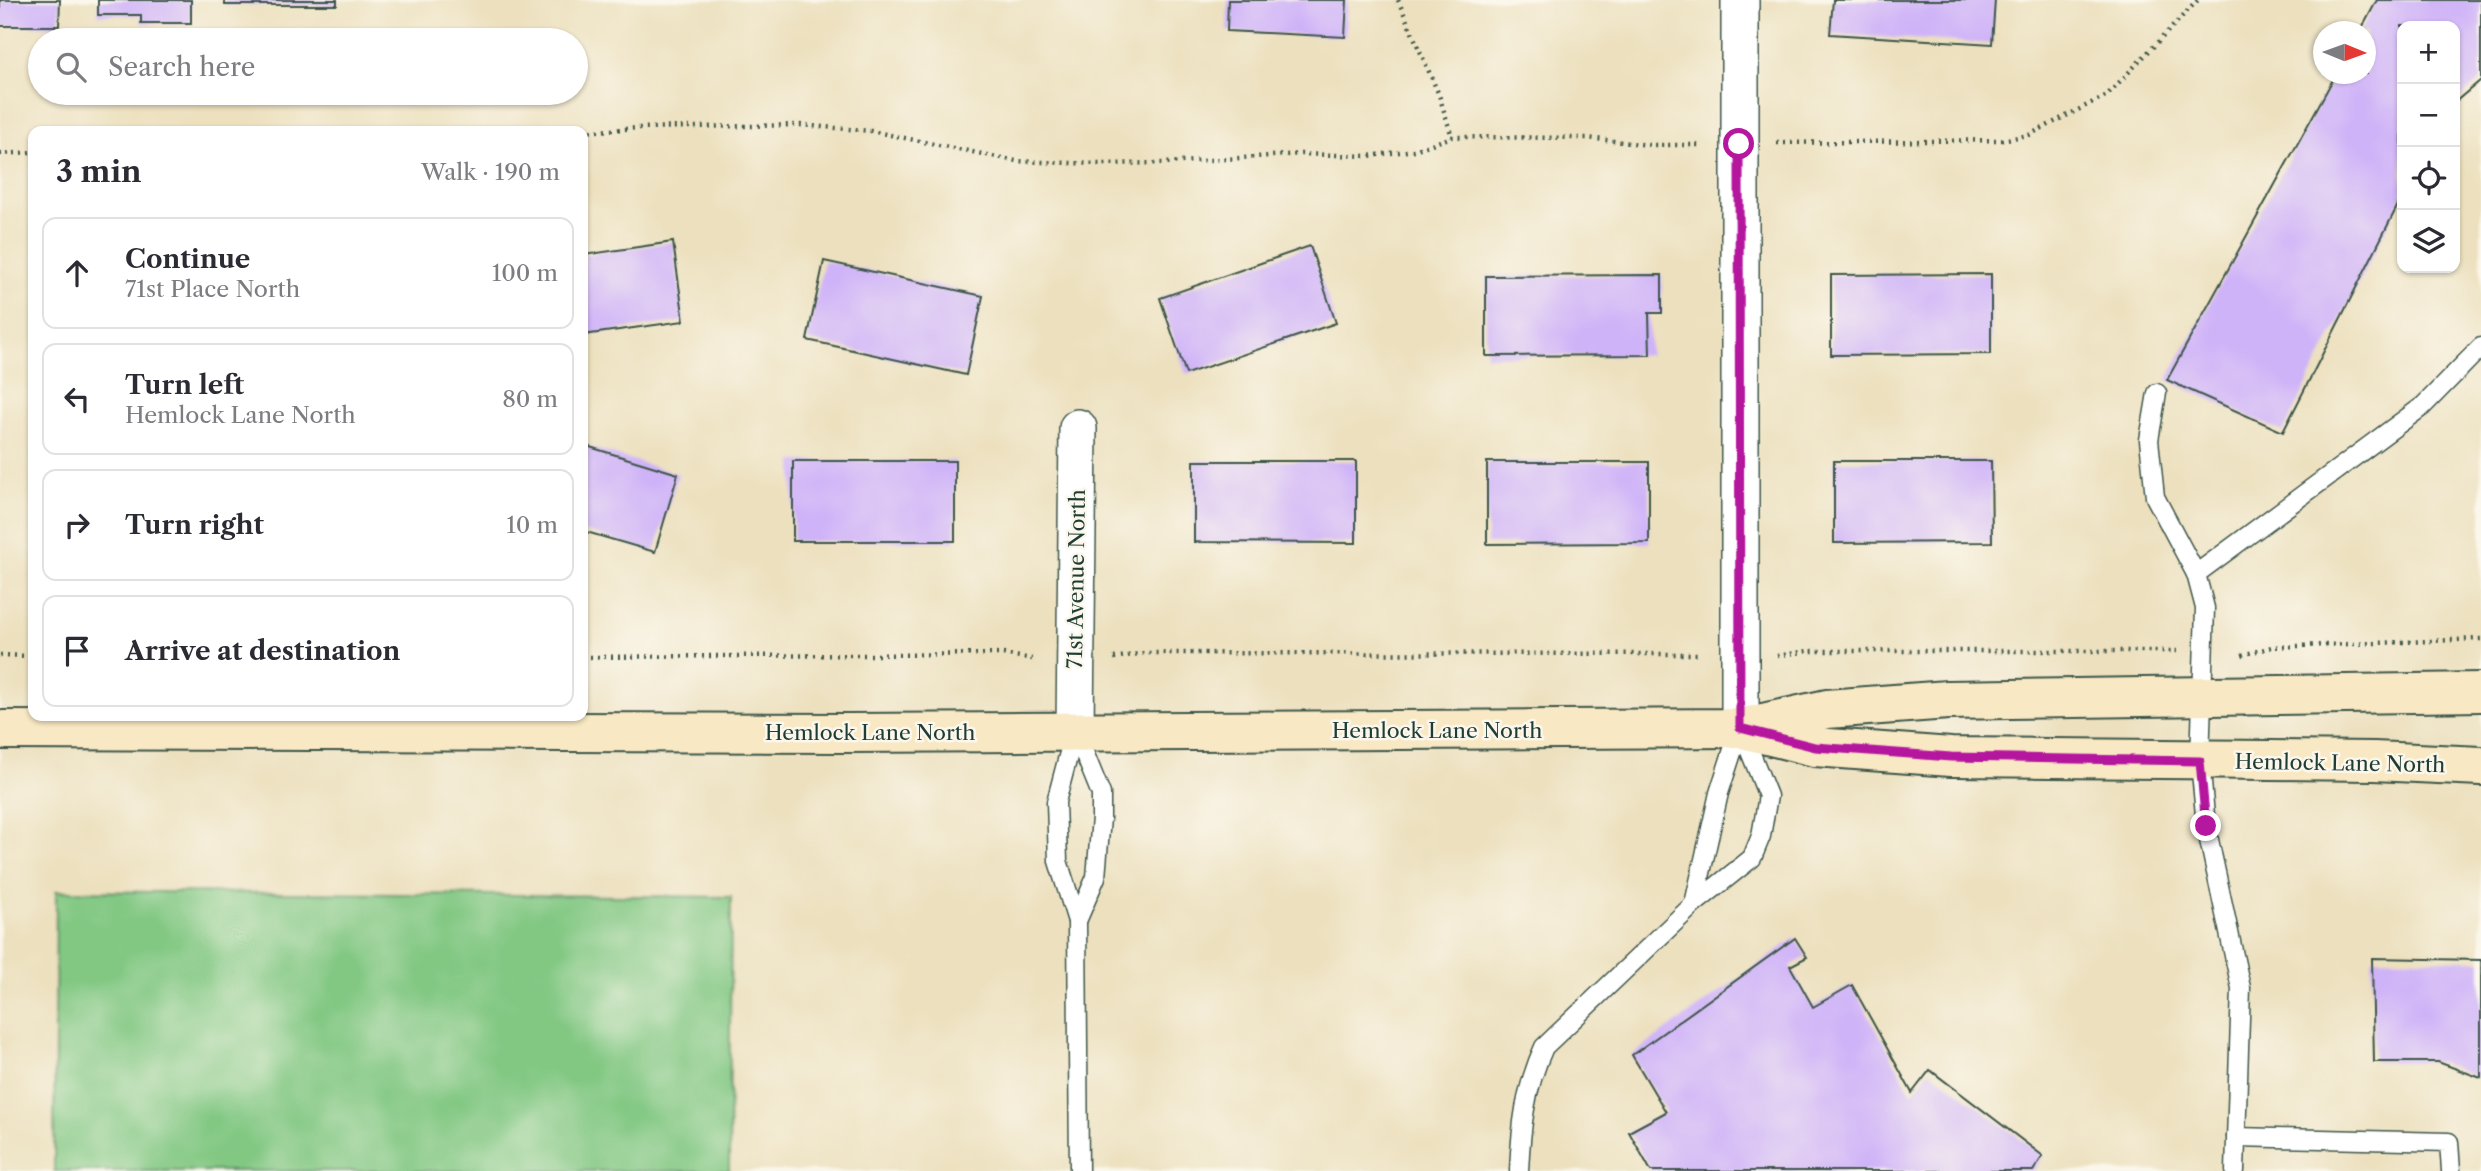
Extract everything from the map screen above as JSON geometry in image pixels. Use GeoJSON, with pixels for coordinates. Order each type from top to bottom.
{"type":"FeatureCollection","features":[{"type":"Feature","properties":{"kind":"main road","name":"Hemlock Lane North"},"geometry":{"type":"LineString","coordinates":[[0,730],[406,724],[1076,730],[1740,728],[1827,709],[1948,700],[2203,694],[2481,692]]}},
{"type":"Feature","properties":{"kind":"main road","name":"Hemlock Lane North"},"geometry":{"type":"LineString","coordinates":[[1740,728],[1815,747],[1951,757],[2374,761],[2481,766]]}},
{"type":"Feature","properties":{"kind":"street"},"geometry":{"type":"LineString","coordinates":[[1740,0],[1740,728]]}},
{"type":"Feature","properties":{"kind":"street","name":"71st Avenue North"},"geometry":{"type":"LineString","coordinates":[[1076,730],[1078,428]]}},
{"type":"Feature","properties":{"kind":"lane"},"geometry":{"type":"LineString","coordinates":[[2196,574],[2423,406],[2481,347]]}},
{"type":"Feature","properties":{"kind":"lane"},"geometry":{"type":"LineString","coordinates":[[2157,393],[2150,440],[2155,497],[2196,574],[2205,608],[2206,654],[2200,761],[2206,826],[2241,988],[2235,1171]]}},
{"type":"Feature","properties":{"kind":"lane"},"geometry":{"type":"LineString","coordinates":[[1694,904],[1719,793],[1740,728]]}},
{"type":"Feature","properties":{"kind":"lane"},"geometry":{"type":"LineString","coordinates":[[1519,1171],[1522,1111],[1531,1075],[1544,1047],[1694,904],[1752,858],[1761,836],[1768,796],[1740,728]]}},
{"type":"Feature","properties":{"kind":"lane"},"geometry":{"type":"LineString","coordinates":[[1076,730],[1056,802],[1058,861],[1077,921],[1079,1171]]}},
{"type":"Feature","properties":{"kind":"lane"},"geometry":{"type":"LineString","coordinates":[[1076,730],[1101,794],[1096,877],[1077,921]]}},
{"type":"Feature","properties":{"kind":"lane"},"geometry":{"type":"LineString","coordinates":[[2236,1137],[2449,1142],[2451,1171]]}},
{"type":"Feature","properties":{"kind":"path"},"geometry":{"type":"LineString","coordinates":[[1398,0],[1439,95],[1452,137]]}},
{"type":"Feature","properties":{"kind":"path"},"geometry":{"type":"LineString","coordinates":[[588,132],[800,125],[872,131],[1016,161],[1100,164],[1165,163],[1301,154],[1369,156],[1414,150],[1452,137],[1587,138],[1649,145],[2002,140],[2029,135],[2108,94],[2198,0]]}},
{"type":"Feature","properties":{"kind":"path"},"geometry":{"type":"LineString","coordinates":[[0,153],[28,152]]}},
{"type":"Feature","properties":{"kind":"path"},"geometry":{"type":"LineString","coordinates":[[1775,656],[1822,651],[2169,650],[2240,655],[2272,647],[2481,639]]}},
{"type":"Feature","properties":{"kind":"path"},"geometry":{"type":"LineString","coordinates":[[1114,658],[1144,653],[1700,654]]}},
{"type":"Feature","properties":{"kind":"path"},"geometry":{"type":"LineString","coordinates":[[588,657],[1003,654],[1032,659]]}},
{"type":"Feature","properties":{"kind":"path"},"geometry":{"type":"LineString","coordinates":[[0,655],[28,656]]}},
{"type":"Feature","properties":{"kind":"green space"},"geometry":{"type":"Polygon","coordinates":[[[56,891],[731,897],[729,1171],[54,1171],[56,891]]]}},
{"type":"Feature","properties":{"kind":"building"},"geometry":{"type":"Polygon","coordinates":[[[0,0],[60,0],[59,26],[0,26],[0,0]]]}},
{"type":"Feature","properties":{"kind":"building"},"geometry":{"type":"Polygon","coordinates":[[[98,0],[191,0],[191,23],[141,23],[141,15],[98,15],[98,0]]]}},
{"type":"Feature","properties":{"kind":"building"},"geometry":{"type":"Polygon","coordinates":[[[225,0],[337,0],[337,5],[225,5],[225,0]]]}},
{"type":"Feature","properties":{"kind":"building"},"geometry":{"type":"Polygon","coordinates":[[[1228,0],[1347,0],[1345,37],[1227,31],[1228,0]]]}},
{"type":"Feature","properties":{"kind":"building"},"geometry":{"type":"Polygon","coordinates":[[[1833,0],[1995,0],[1992,44],[1830,34],[1833,0]]]}},
{"type":"Feature","properties":{"kind":"building"},"geometry":{"type":"Polygon","coordinates":[[[2377,0],[2481,0],[2481,80],[2460,98],[2460,21],[2397,21],[2397,207],[2283,432],[2167,380],[2330,84],[2376,84],[2376,21],[2366,21],[2377,0]]]}},
{"type":"Feature","properties":{"kind":"building"},"geometry":{"type":"Polygon","coordinates":[[[673,242],[684,321],[588,334],[588,254],[673,242]]]}},
{"type":"Feature","properties":{"kind":"building"},"geometry":{"type":"Polygon","coordinates":[[[1310,246],[1336,323],[1186,374],[1160,298],[1310,246]]]}},
{"type":"Feature","properties":{"kind":"building"},"geometry":{"type":"Polygon","coordinates":[[[824,261],[983,296],[966,375],[807,340],[824,261]]]}},
{"type":"Feature","properties":{"kind":"building"},"geometry":{"type":"Polygon","coordinates":[[[1991,274],[1991,354],[1831,355],[1831,275],[1991,274]]]}},
{"type":"Feature","properties":{"kind":"building"},"geometry":{"type":"Polygon","coordinates":[[[1662,275],[1662,313],[1649,313],[1650,355],[1486,356],[1486,276],[1662,275]]]}},
{"type":"Feature","properties":{"kind":"building"},"geometry":{"type":"Polygon","coordinates":[[[588,447],[678,474],[655,552],[588,532],[588,447]]]}},
{"type":"Feature","properties":{"kind":"building"},"geometry":{"type":"Polygon","coordinates":[[[793,461],[955,461],[955,541],[793,541],[793,461]]]}},
{"type":"Feature","properties":{"kind":"building"},"geometry":{"type":"Polygon","coordinates":[[[1194,461],[1356,461],[1356,543],[1194,542],[1194,461]]]}},
{"type":"Feature","properties":{"kind":"building"},"geometry":{"type":"Polygon","coordinates":[[[1834,461],[1991,461],[1992,542],[1834,543],[1834,461]]]}},
{"type":"Feature","properties":{"kind":"building"},"geometry":{"type":"Polygon","coordinates":[[[1487,462],[1649,462],[1649,543],[1487,544],[1487,462]]]}},
{"type":"Feature","properties":{"kind":"building"},"geometry":{"type":"Polygon","coordinates":[[[1795,938],[1807,957],[1790,966],[1813,1007],[1852,985],[1912,1093],[1930,1070],[2043,1156],[2033,1171],[1651,1171],[1629,1132],[1666,1112],[1632,1055],[1795,938]]]}},
{"type":"Feature","properties":{"kind":"building"},"geometry":{"type":"Polygon","coordinates":[[[2372,958],[2481,960],[2481,1078],[2438,1062],[2374,1062],[2372,958]]]}},
{"type":"Feature","properties":{"kind":"route"},"geometry":{"type":"LineString","coordinates":[[1739,144],[1740,728],[1815,747],[1951,757],[2200,761],[2206,826]]}}]}
